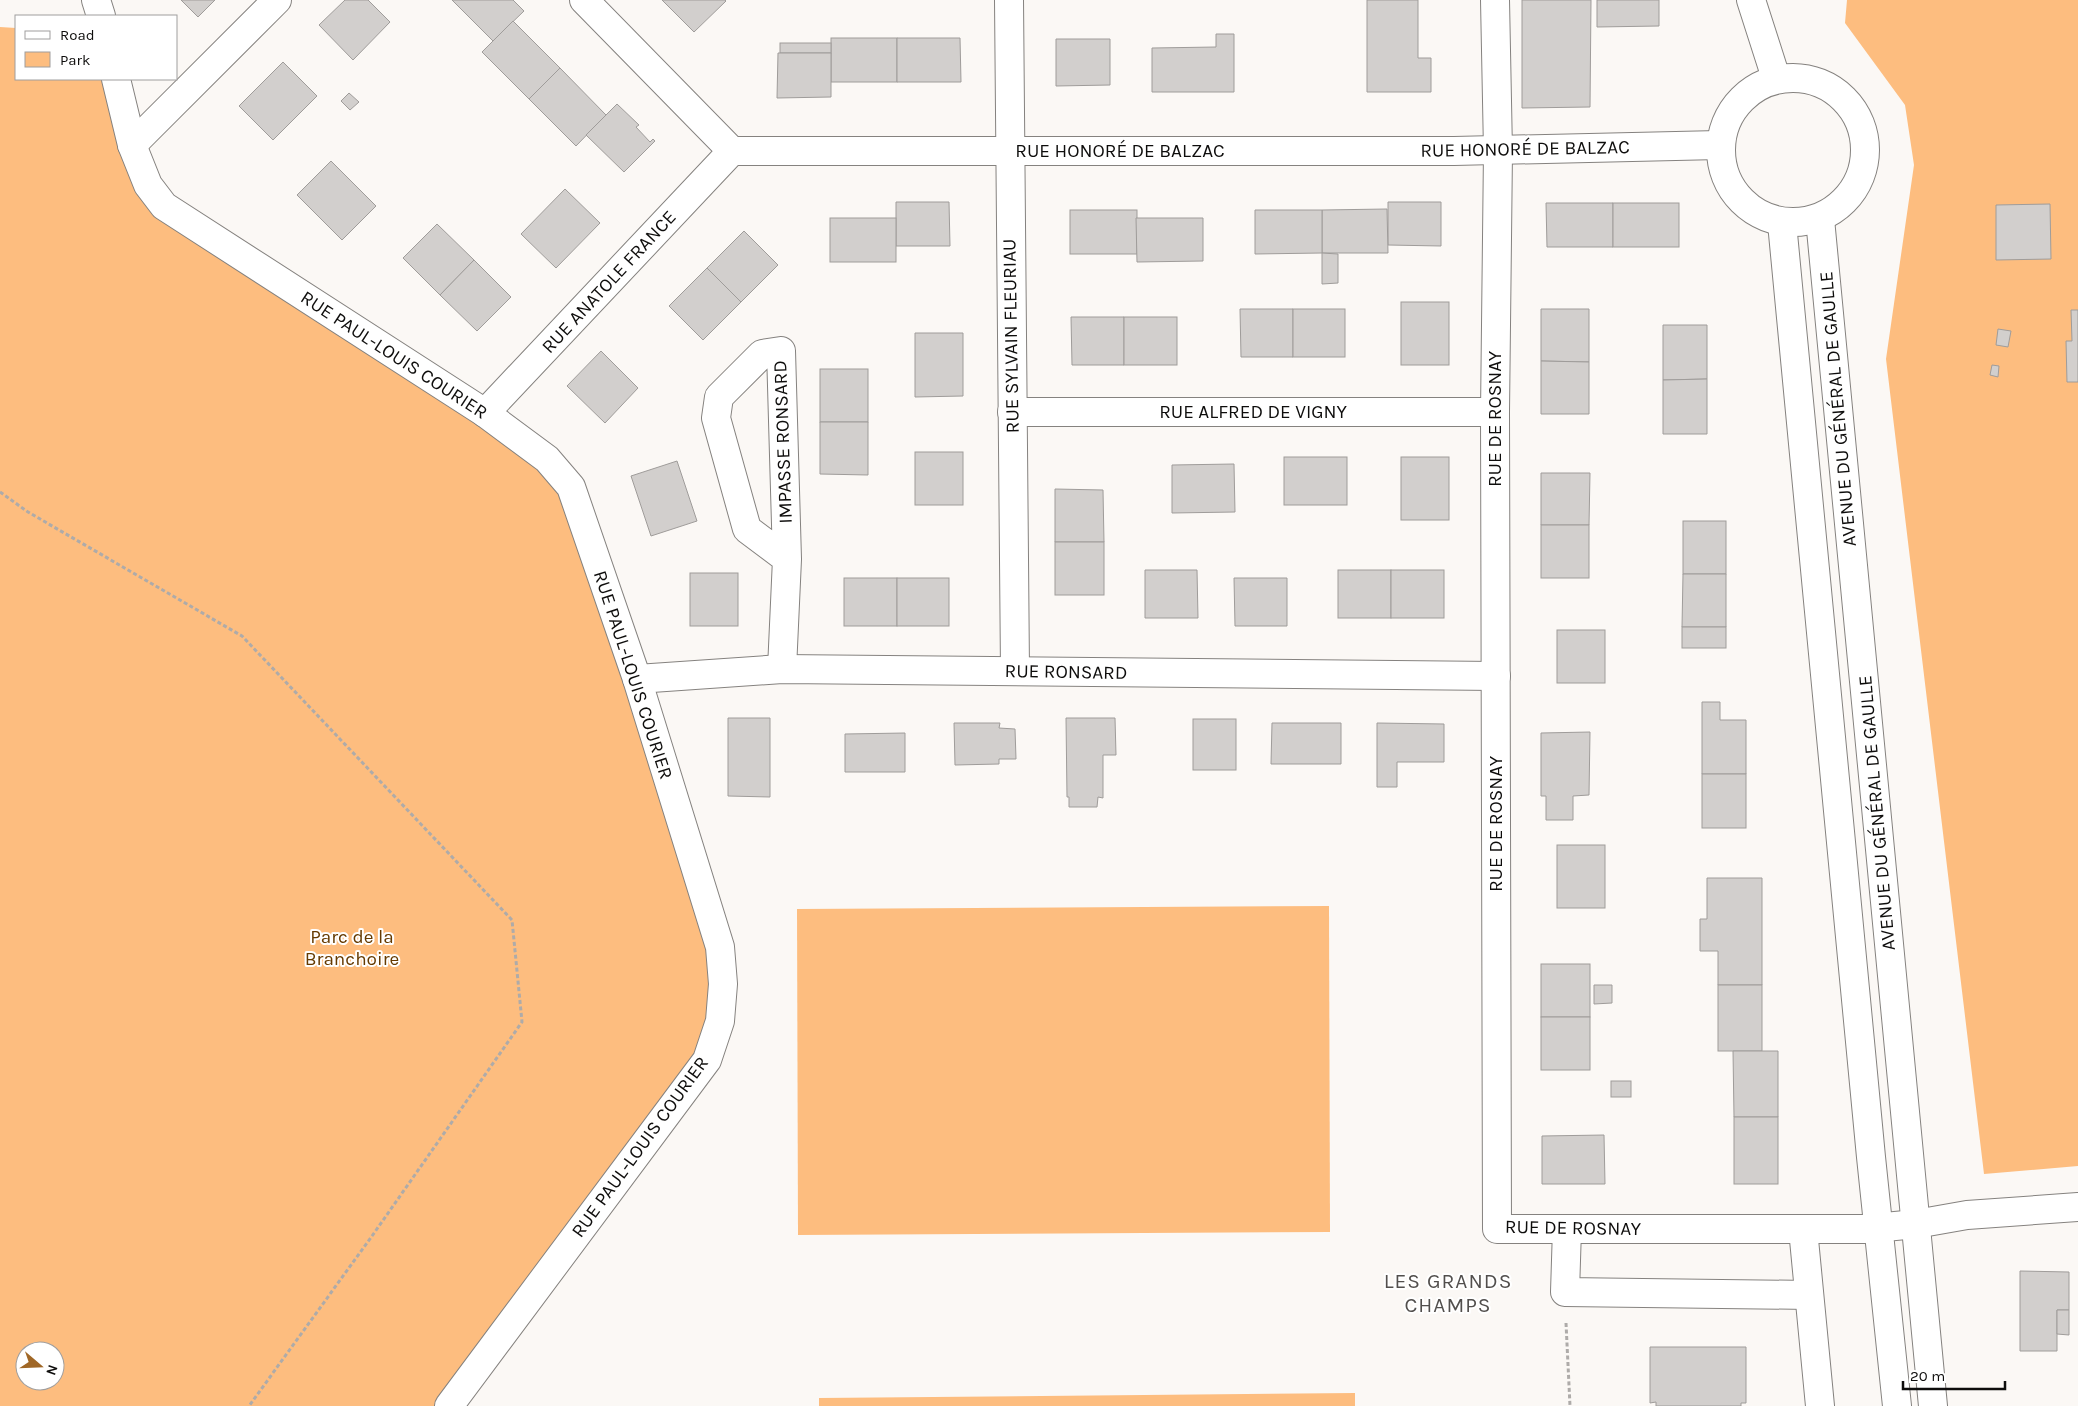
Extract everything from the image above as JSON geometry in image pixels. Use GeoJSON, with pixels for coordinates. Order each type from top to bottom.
{"type":"FeatureCollection","features":[{"type":"Feature","properties":{"kind":"street"},"geometry":{"type":"LineString","coordinates":[[96,0],[101,15]]}},
{"type":"Feature","properties":{"kind":"street"},"geometry":{"type":"LineString","coordinates":[[132,145],[277,0]]}},
{"type":"Feature","properties":{"kind":"street"},"geometry":{"type":"LineString","coordinates":[[584,0],[732,151]]}},
{"type":"Feature","properties":{"kind":"street","name":"RUE SYLVAIN FLEURIAU"},"geometry":{"type":"LineString","coordinates":[[1008,0],[1015,671]]}},
{"type":"Feature","properties":{"kind":"street","name":"RUE DE ROSNAY"},"geometry":{"type":"LineString","coordinates":[[1495,0],[1498,151],[1495,412],[1497,1229],[1878,1228],[1916,1224],[1967,1215],[2078,1207]]}},
{"type":"Feature","properties":{"kind":"street"},"geometry":{"type":"LineString","coordinates":[[1751,0],[1776,78]]}},
{"type":"Feature","properties":{"kind":"street"},"geometry":{"type":"LineString","coordinates":[[1776,78],[1812,79],[1839,93],[1859,116],[1867,146],[1862,176],[1843,204],[1820,219],[1782,223],[1755,213],[1733,192],[1722,165],[1719,145],[1732,109],[1754,88],[1776,78]]}},
{"type":"Feature","properties":{"kind":"street","name":"RUE PAUL-LOUIS COURIER"},"geometry":{"type":"LineString","coordinates":[[116,80],[132,145],[148,185],[164,206],[485,413],[547,460],[571,487],[637,679],[720,947],[723,984],[720,1021],[707,1060],[449,1406]]}},
{"type":"Feature","properties":{"kind":"street","name":"RUE HONORÉ DE BALZAC"},"geometry":{"type":"LineString","coordinates":[[732,151],[1498,151],[1719,145]]}},
{"type":"Feature","properties":{"kind":"street","name":"RUE ANATOLE FRANCE"},"geometry":{"type":"LineString","coordinates":[[485,413],[732,151]]}},
{"type":"Feature","properties":{"kind":"street","name":"AVENUE DU GÉNÉRAL DE GAULLE"},"geometry":{"type":"LineString","coordinates":[[1820,219],[1933,1406]]}},
{"type":"Feature","properties":{"kind":"street","name":"AVENUE DU GÉNÉRAL DE GAULLE"},"geometry":{"type":"LineString","coordinates":[[1782,223],[1878,1228],[1897,1406]]}},
{"type":"Feature","properties":{"kind":"street","name":"IMPASSE RONSARD"},"geometry":{"type":"LineString","coordinates":[[782,669],[787,559],[782,352],[762,354],[719,397],[716,418],[747,529],[787,559]]}},
{"type":"Feature","properties":{"kind":"street","name":"RUE ALFRED DE VIGNY"},"geometry":{"type":"LineString","coordinates":[[1012,412],[1495,412]]}},
{"type":"Feature","properties":{"kind":"street","name":"RUE RONSARD"},"geometry":{"type":"LineString","coordinates":[[637,679],[782,669],[1496,676]]}},
{"type":"Feature","properties":{"kind":"street"},"geometry":{"type":"LineString","coordinates":[[1567,1229],[1565,1292],[1809,1295]]}},
{"type":"Feature","properties":{"kind":"street"},"geometry":{"type":"LineString","coordinates":[[1803,1229],[1820,1406]]}},
{"type":"Feature","properties":{"kind":"path"},"geometry":{"type":"LineString","coordinates":[[0,492],[28,512],[242,636],[512,920],[522,1022],[249,1406]]}},
{"type":"Feature","properties":{"kind":"path"},"geometry":{"type":"LineString","coordinates":[[1565,1292],[1570,1406]]}},
{"type":"Feature","properties":{"kind":"green space"},"geometry":{"type":"Polygon","coordinates":[[[1847,0],[2078,0],[2078,1166],[1984,1174],[1886,359],[1914,165],[1905,105],[1845,23],[1847,0]]]}},
{"type":"Feature","properties":{"kind":"green space","name":"Parc de la Branchoire"},"geometry":{"type":"Polygon","coordinates":[[[0,27],[15,28],[15,80],[116,80],[148,185],[547,459],[685,837],[720,1021],[449,1406],[0,1406],[0,27]]]}},
{"type":"Feature","properties":{"kind":"green space"},"geometry":{"type":"Polygon","coordinates":[[[1329,906],[1330,1232],[798,1235],[797,909],[1329,906]]]}},
{"type":"Feature","properties":{"kind":"green space"},"geometry":{"type":"Polygon","coordinates":[[[1355,1393],[1355,1406],[819,1406],[819,1398],[1355,1393]]]}},
{"type":"Feature","properties":{"kind":"building"},"geometry":{"type":"Polygon","coordinates":[[[181,0],[215,0],[198,17],[181,0]]]}},
{"type":"Feature","properties":{"kind":"building"},"geometry":{"type":"Polygon","coordinates":[[[345,0],[368,0],[390,22],[353,60],[319,25],[345,0]]]}},
{"type":"Feature","properties":{"kind":"building"},"geometry":{"type":"Polygon","coordinates":[[[452,0],[513,0],[524,11],[493,41],[452,0]]]}},
{"type":"Feature","properties":{"kind":"building"},"geometry":{"type":"Polygon","coordinates":[[[662,0],[725,0],[726,1],[694,32],[662,0]]]}},
{"type":"Feature","properties":{"kind":"building"},"geometry":{"type":"Polygon","coordinates":[[[1367,0],[1418,0],[1418,58],[1431,58],[1431,92],[1367,92],[1367,0]]]}},
{"type":"Feature","properties":{"kind":"building"},"geometry":{"type":"Polygon","coordinates":[[[1522,0],[1591,0],[1590,107],[1522,108],[1522,0]]]}},
{"type":"Feature","properties":{"kind":"building"},"geometry":{"type":"Polygon","coordinates":[[[1597,0],[1659,0],[1659,26],[1597,27],[1597,0]]]}},
{"type":"Feature","properties":{"kind":"building"},"geometry":{"type":"Polygon","coordinates":[[[513,21],[560,68],[529,99],[482,52],[513,21]]]}},
{"type":"Feature","properties":{"kind":"building"},"geometry":{"type":"Polygon","coordinates":[[[1216,34],[1234,34],[1234,92],[1152,92],[1152,48],[1216,47],[1216,34]]]}},
{"type":"Feature","properties":{"kind":"building"},"geometry":{"type":"Polygon","coordinates":[[[831,38],[897,38],[897,82],[831,82],[831,38]]]}},
{"type":"Feature","properties":{"kind":"building"},"geometry":{"type":"Polygon","coordinates":[[[897,38],[960,38],[961,82],[897,82],[897,38]]]}},
{"type":"Feature","properties":{"kind":"building"},"geometry":{"type":"Polygon","coordinates":[[[1056,39],[1110,39],[1110,85],[1056,86],[1056,39]]]}},
{"type":"Feature","properties":{"kind":"building"},"geometry":{"type":"Polygon","coordinates":[[[780,43],[831,43],[831,53],[780,53],[780,43]]]}},
{"type":"Feature","properties":{"kind":"building"},"geometry":{"type":"Polygon","coordinates":[[[778,53],[831,53],[831,97],[777,98],[778,53]]]}},
{"type":"Feature","properties":{"kind":"building"},"geometry":{"type":"Polygon","coordinates":[[[283,62],[317,96],[273,140],[239,106],[283,62]]]}},
{"type":"Feature","properties":{"kind":"building"},"geometry":{"type":"Polygon","coordinates":[[[560,68],[606,115],[576,146],[529,99],[560,68]]]}},
{"type":"Feature","properties":{"kind":"building"},"geometry":{"type":"Polygon","coordinates":[[[349,93],[359,102],[350,110],[341,101],[349,93]]]}},
{"type":"Feature","properties":{"kind":"building"},"geometry":{"type":"Polygon","coordinates":[[[617,104],[639,125],[636,127],[650,142],[653,139],[655,141],[624,172],[586,135],[617,104]]]}},
{"type":"Feature","properties":{"kind":"building"},"geometry":{"type":"Polygon","coordinates":[[[331,161],[376,206],[342,240],[297,195],[331,161]]]}},
{"type":"Feature","properties":{"kind":"building"},"geometry":{"type":"Polygon","coordinates":[[[565,189],[600,223],[556,268],[521,234],[565,189]]]}},
{"type":"Feature","properties":{"kind":"building"},"geometry":{"type":"Polygon","coordinates":[[[896,202],[949,202],[950,246],[896,246],[896,202]]]}},
{"type":"Feature","properties":{"kind":"building"},"geometry":{"type":"Polygon","coordinates":[[[1388,202],[1441,202],[1441,246],[1388,245],[1388,202]]]}},
{"type":"Feature","properties":{"kind":"building"},"geometry":{"type":"Polygon","coordinates":[[[1546,203],[1613,203],[1613,247],[1547,247],[1546,203]]]}},
{"type":"Feature","properties":{"kind":"building"},"geometry":{"type":"Polygon","coordinates":[[[1613,203],[1679,203],[1679,247],[1613,247],[1613,203]]]}},
{"type":"Feature","properties":{"kind":"building"},"geometry":{"type":"Polygon","coordinates":[[[2050,204],[2051,259],[1996,260],[1996,205],[2050,204]]]}},
{"type":"Feature","properties":{"kind":"building"},"geometry":{"type":"Polygon","coordinates":[[[1387,209],[1388,253],[1322,253],[1322,210],[1387,209]]]}},
{"type":"Feature","properties":{"kind":"building"},"geometry":{"type":"Polygon","coordinates":[[[1070,210],[1137,210],[1137,254],[1070,254],[1070,210]]]}},
{"type":"Feature","properties":{"kind":"building"},"geometry":{"type":"Polygon","coordinates":[[[1255,210],[1322,210],[1322,253],[1255,254],[1255,210]]]}},
{"type":"Feature","properties":{"kind":"building"},"geometry":{"type":"Polygon","coordinates":[[[830,218],[896,218],[896,262],[830,262],[830,218]]]}},
{"type":"Feature","properties":{"kind":"building"},"geometry":{"type":"Polygon","coordinates":[[[1136,218],[1203,218],[1203,261],[1137,262],[1136,218]]]}},
{"type":"Feature","properties":{"kind":"building"},"geometry":{"type":"Polygon","coordinates":[[[437,224],[474,260],[440,295],[403,258],[437,224]]]}},
{"type":"Feature","properties":{"kind":"building"},"geometry":{"type":"Polygon","coordinates":[[[744,231],[778,265],[741,302],[707,268],[744,231]]]}},
{"type":"Feature","properties":{"kind":"building"},"geometry":{"type":"Polygon","coordinates":[[[1322,253],[1338,254],[1338,283],[1322,284],[1322,253]]]}},
{"type":"Feature","properties":{"kind":"building"},"geometry":{"type":"Polygon","coordinates":[[[474,260],[511,297],[477,331],[440,295],[474,260]]]}},
{"type":"Feature","properties":{"kind":"building"},"geometry":{"type":"Polygon","coordinates":[[[707,268],[741,302],[703,340],[669,306],[707,268]]]}},
{"type":"Feature","properties":{"kind":"building"},"geometry":{"type":"Polygon","coordinates":[[[1401,302],[1449,302],[1449,365],[1401,365],[1401,302]]]}},
{"type":"Feature","properties":{"kind":"building"},"geometry":{"type":"Polygon","coordinates":[[[1240,309],[1293,309],[1293,357],[1241,357],[1240,309]]]}},
{"type":"Feature","properties":{"kind":"building"},"geometry":{"type":"Polygon","coordinates":[[[1293,309],[1345,309],[1345,357],[1293,357],[1293,309]]]}},
{"type":"Feature","properties":{"kind":"building"},"geometry":{"type":"Polygon","coordinates":[[[1541,309],[1589,309],[1589,362],[1541,361],[1541,309]]]}},
{"type":"Feature","properties":{"kind":"building"},"geometry":{"type":"Polygon","coordinates":[[[2071,310],[2078,310],[2078,382],[2067,382],[2066,341],[2072,341],[2071,310]]]}},
{"type":"Feature","properties":{"kind":"building"},"geometry":{"type":"Polygon","coordinates":[[[1071,317],[1124,317],[1124,365],[1072,365],[1071,317]]]}},
{"type":"Feature","properties":{"kind":"building"},"geometry":{"type":"Polygon","coordinates":[[[1124,317],[1177,317],[1177,365],[1124,365],[1124,317]]]}},
{"type":"Feature","properties":{"kind":"building"},"geometry":{"type":"Polygon","coordinates":[[[1663,325],[1707,325],[1707,379],[1663,380],[1663,325]]]}},
{"type":"Feature","properties":{"kind":"building"},"geometry":{"type":"Polygon","coordinates":[[[1998,329],[2011,331],[2008,347],[1996,345],[1998,329]]]}},
{"type":"Feature","properties":{"kind":"building"},"geometry":{"type":"Polygon","coordinates":[[[915,333],[963,333],[963,396],[915,397],[915,333]]]}},
{"type":"Feature","properties":{"kind":"building"},"geometry":{"type":"Polygon","coordinates":[[[601,351],[638,388],[605,423],[567,386],[601,351]]]}},
{"type":"Feature","properties":{"kind":"building"},"geometry":{"type":"Polygon","coordinates":[[[1541,361],[1589,362],[1589,414],[1541,414],[1541,361]]]}},
{"type":"Feature","properties":{"kind":"building"},"geometry":{"type":"Polygon","coordinates":[[[1992,365],[1999,366],[1998,377],[1990,375],[1992,365]]]}},
{"type":"Feature","properties":{"kind":"building"},"geometry":{"type":"Polygon","coordinates":[[[820,369],[868,369],[868,422],[820,422],[820,369]]]}},
{"type":"Feature","properties":{"kind":"building"},"geometry":{"type":"Polygon","coordinates":[[[1707,379],[1707,434],[1663,434],[1663,380],[1707,379]]]}},
{"type":"Feature","properties":{"kind":"building"},"geometry":{"type":"Polygon","coordinates":[[[820,422],[868,422],[868,475],[820,474],[820,422]]]}},
{"type":"Feature","properties":{"kind":"building"},"geometry":{"type":"Polygon","coordinates":[[[915,452],[963,452],[963,505],[915,505],[915,452]]]}},
{"type":"Feature","properties":{"kind":"building"},"geometry":{"type":"Polygon","coordinates":[[[1284,457],[1347,457],[1347,505],[1284,505],[1284,457]]]}},
{"type":"Feature","properties":{"kind":"building"},"geometry":{"type":"Polygon","coordinates":[[[1401,457],[1449,457],[1449,520],[1401,520],[1401,457]]]}},
{"type":"Feature","properties":{"kind":"building"},"geometry":{"type":"Polygon","coordinates":[[[677,461],[697,521],[651,536],[631,476],[677,461]]]}},
{"type":"Feature","properties":{"kind":"building"},"geometry":{"type":"Polygon","coordinates":[[[1234,464],[1235,512],[1172,513],[1172,465],[1234,464]]]}},
{"type":"Feature","properties":{"kind":"building"},"geometry":{"type":"Polygon","coordinates":[[[1541,473],[1590,473],[1589,525],[1541,525],[1541,473]]]}},
{"type":"Feature","properties":{"kind":"building"},"geometry":{"type":"Polygon","coordinates":[[[1055,489],[1103,490],[1104,542],[1055,542],[1055,489]]]}},
{"type":"Feature","properties":{"kind":"building"},"geometry":{"type":"Polygon","coordinates":[[[1683,521],[1726,521],[1726,574],[1683,574],[1683,521]]]}},
{"type":"Feature","properties":{"kind":"building"},"geometry":{"type":"Polygon","coordinates":[[[1541,525],[1589,525],[1589,578],[1541,578],[1541,525]]]}},
{"type":"Feature","properties":{"kind":"building"},"geometry":{"type":"Polygon","coordinates":[[[1055,542],[1104,542],[1104,595],[1055,595],[1055,542]]]}},
{"type":"Feature","properties":{"kind":"building"},"geometry":{"type":"Polygon","coordinates":[[[1145,570],[1197,570],[1198,618],[1145,618],[1145,570]]]}},
{"type":"Feature","properties":{"kind":"building"},"geometry":{"type":"Polygon","coordinates":[[[1338,570],[1391,570],[1391,618],[1338,618],[1338,570]]]}},
{"type":"Feature","properties":{"kind":"building"},"geometry":{"type":"Polygon","coordinates":[[[1391,570],[1444,570],[1444,618],[1391,618],[1391,570]]]}},
{"type":"Feature","properties":{"kind":"building"},"geometry":{"type":"Polygon","coordinates":[[[690,573],[738,573],[738,626],[690,626],[690,573]]]}},
{"type":"Feature","properties":{"kind":"building"},"geometry":{"type":"Polygon","coordinates":[[[1683,574],[1726,574],[1726,627],[1682,627],[1683,574]]]}},
{"type":"Feature","properties":{"kind":"building"},"geometry":{"type":"Polygon","coordinates":[[[844,578],[897,578],[897,626],[844,626],[844,578]]]}},
{"type":"Feature","properties":{"kind":"building"},"geometry":{"type":"Polygon","coordinates":[[[897,578],[949,578],[949,626],[897,626],[897,578]]]}},
{"type":"Feature","properties":{"kind":"building"},"geometry":{"type":"Polygon","coordinates":[[[1234,578],[1287,578],[1287,626],[1235,626],[1234,578]]]}},
{"type":"Feature","properties":{"kind":"building"},"geometry":{"type":"Polygon","coordinates":[[[1682,627],[1726,627],[1726,648],[1682,648],[1682,627]]]}},
{"type":"Feature","properties":{"kind":"building"},"geometry":{"type":"Polygon","coordinates":[[[1557,630],[1605,630],[1605,683],[1557,683],[1557,630]]]}},
{"type":"Feature","properties":{"kind":"building"},"geometry":{"type":"Polygon","coordinates":[[[1702,702],[1720,702],[1720,720],[1746,720],[1746,774],[1702,774],[1702,702]]]}},
{"type":"Feature","properties":{"kind":"building"},"geometry":{"type":"Polygon","coordinates":[[[728,718],[770,718],[770,797],[728,796],[728,718]]]}},
{"type":"Feature","properties":{"kind":"building"},"geometry":{"type":"Polygon","coordinates":[[[1066,718],[1115,718],[1116,755],[1103,755],[1103,798],[1098,797],[1097,807],[1069,807],[1069,797],[1067,797],[1066,718]]]}},
{"type":"Feature","properties":{"kind":"building"},"geometry":{"type":"Polygon","coordinates":[[[1193,719],[1236,719],[1236,770],[1193,770],[1193,719]]]}},
{"type":"Feature","properties":{"kind":"building"},"geometry":{"type":"Polygon","coordinates":[[[954,723],[1000,723],[999,728],[1015,729],[1016,759],[999,759],[999,764],[955,765],[954,723]]]}},
{"type":"Feature","properties":{"kind":"building"},"geometry":{"type":"Polygon","coordinates":[[[1272,723],[1341,723],[1341,764],[1271,764],[1272,723]]]}},
{"type":"Feature","properties":{"kind":"building"},"geometry":{"type":"Polygon","coordinates":[[[1377,723],[1444,724],[1444,762],[1397,762],[1397,787],[1377,787],[1377,723]]]}},
{"type":"Feature","properties":{"kind":"building"},"geometry":{"type":"Polygon","coordinates":[[[1590,732],[1589,795],[1573,796],[1573,820],[1546,820],[1546,796],[1541,796],[1541,733],[1590,732]]]}},
{"type":"Feature","properties":{"kind":"building"},"geometry":{"type":"Polygon","coordinates":[[[905,733],[905,772],[845,772],[845,734],[905,733]]]}},
{"type":"Feature","properties":{"kind":"building"},"geometry":{"type":"Polygon","coordinates":[[[1702,774],[1746,774],[1746,828],[1702,828],[1702,774]]]}},
{"type":"Feature","properties":{"kind":"building"},"geometry":{"type":"Polygon","coordinates":[[[1557,845],[1605,845],[1605,908],[1557,908],[1557,845]]]}},
{"type":"Feature","properties":{"kind":"building"},"geometry":{"type":"Polygon","coordinates":[[[1707,878],[1762,878],[1762,985],[1718,985],[1718,951],[1700,951],[1700,919],[1707,919],[1707,878]]]}},
{"type":"Feature","properties":{"kind":"building"},"geometry":{"type":"Polygon","coordinates":[[[1541,964],[1590,964],[1590,1017],[1541,1017],[1541,964]]]}},
{"type":"Feature","properties":{"kind":"building"},"geometry":{"type":"Polygon","coordinates":[[[1594,985],[1612,985],[1612,1003],[1594,1004],[1594,985]]]}},
{"type":"Feature","properties":{"kind":"building"},"geometry":{"type":"Polygon","coordinates":[[[1718,985],[1762,985],[1762,1051],[1718,1051],[1718,985]]]}},
{"type":"Feature","properties":{"kind":"building"},"geometry":{"type":"Polygon","coordinates":[[[1541,1017],[1590,1017],[1590,1070],[1541,1070],[1541,1017]]]}},
{"type":"Feature","properties":{"kind":"building"},"geometry":{"type":"Polygon","coordinates":[[[1733,1051],[1778,1051],[1778,1117],[1734,1117],[1733,1051]]]}},
{"type":"Feature","properties":{"kind":"building"},"geometry":{"type":"Polygon","coordinates":[[[1611,1081],[1631,1081],[1631,1097],[1611,1097],[1611,1081]]]}},
{"type":"Feature","properties":{"kind":"building"},"geometry":{"type":"Polygon","coordinates":[[[1734,1117],[1778,1117],[1778,1184],[1734,1184],[1734,1117]]]}},
{"type":"Feature","properties":{"kind":"building"},"geometry":{"type":"Polygon","coordinates":[[[1604,1135],[1605,1184],[1542,1184],[1542,1136],[1604,1135]]]}},
{"type":"Feature","properties":{"kind":"building"},"geometry":{"type":"Polygon","coordinates":[[[2020,1271],[2069,1272],[2069,1310],[2057,1310],[2057,1351],[2020,1351],[2020,1271]]]}},
{"type":"Feature","properties":{"kind":"building"},"geometry":{"type":"Polygon","coordinates":[[[2057,1310],[2069,1310],[2069,1335],[2057,1334],[2057,1310]]]}},
{"type":"Feature","properties":{"kind":"building"},"geometry":{"type":"Polygon","coordinates":[[[1650,1347],[1746,1347],[1746,1403],[1741,1403],[1741,1406],[1656,1406],[1656,1402],[1650,1403],[1650,1347]]]}},
{"type":"Feature","properties":{"kind":"district","name":"LES GRANDS CHAMPS"},"geometry":{"type":"Point","coordinates":[1448,1293]}}]}
